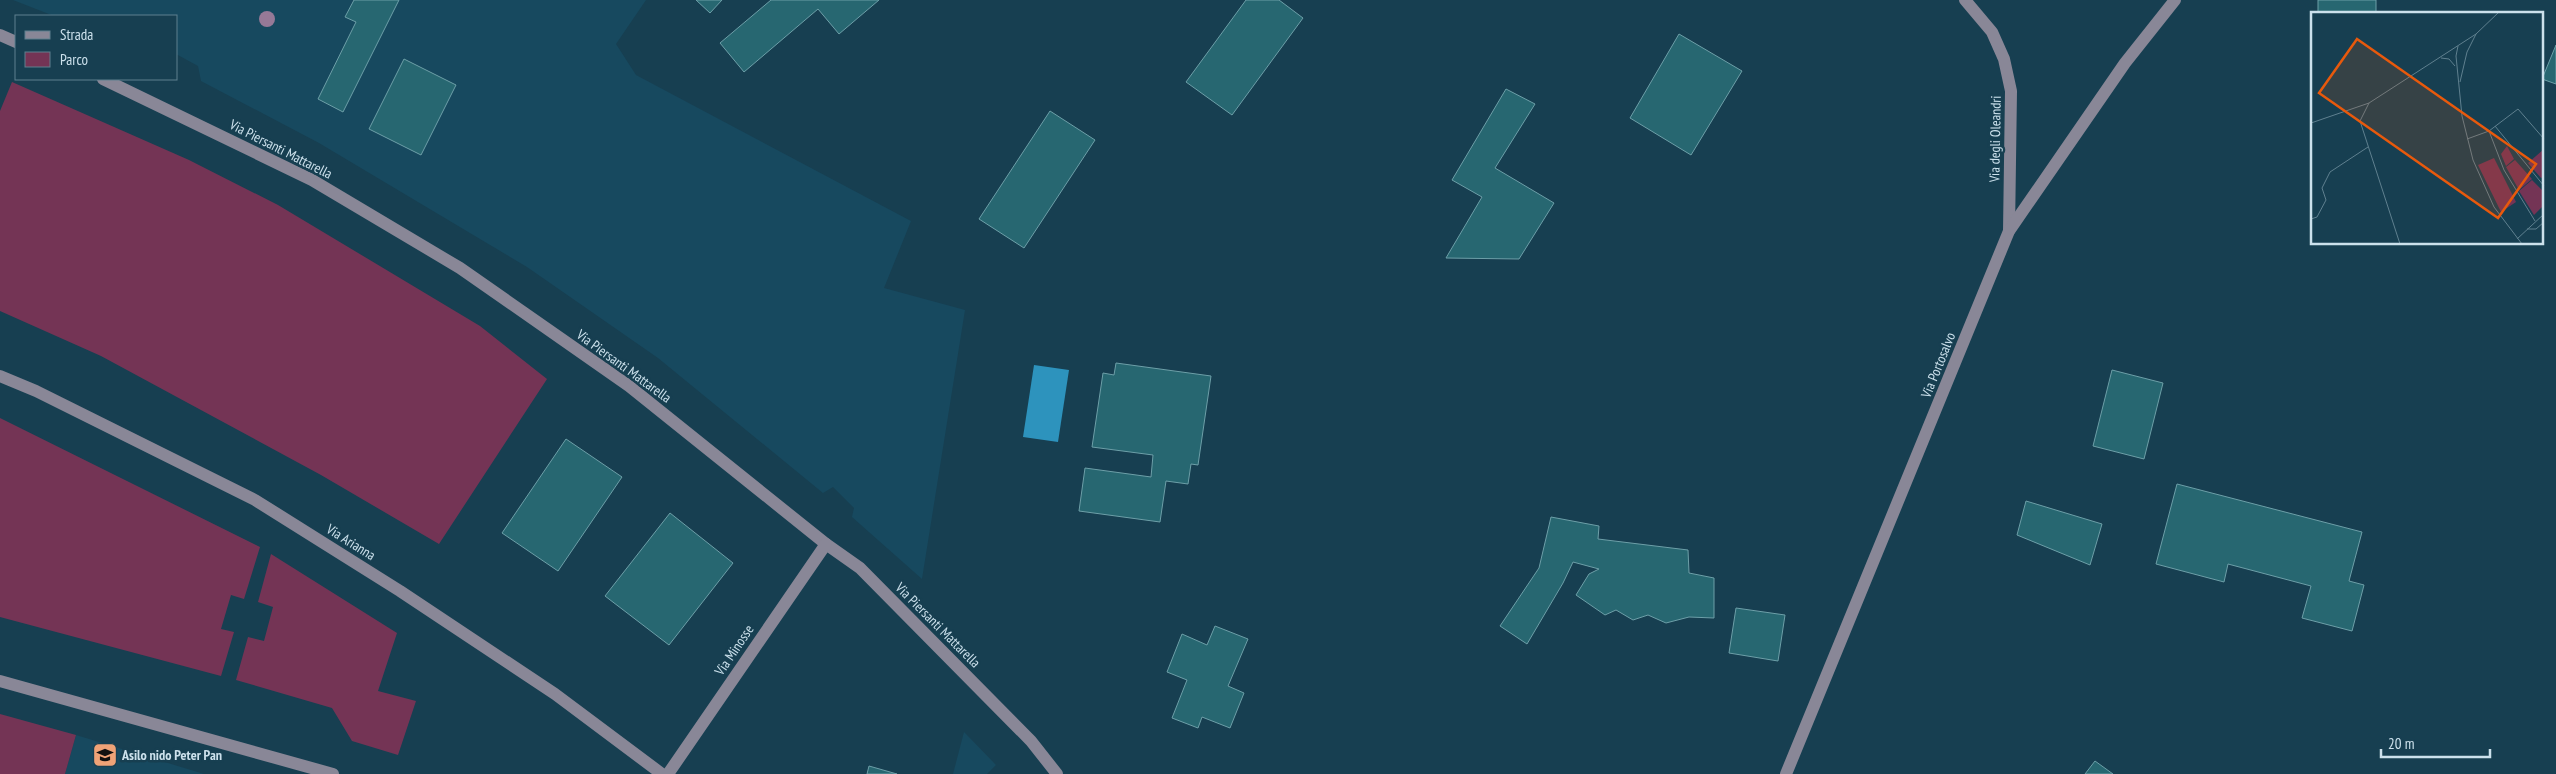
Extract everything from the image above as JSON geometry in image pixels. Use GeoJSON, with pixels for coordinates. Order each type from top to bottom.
{"type":"FeatureCollection","features":[{"type":"Feature","properties":{"kind":"street","name":"Via degli Oleandri"},"geometry":{"type":"LineString","coordinates":[[1965,0],[1992,32],[2004,59],[2011,91],[2009,231]]}},
{"type":"Feature","properties":{"kind":"street","name":"Via Portosalvo"},"geometry":{"type":"LineString","coordinates":[[1786,774],[2009,231],[2125,63],[2175,0]]}},
{"type":"Feature","properties":{"kind":"street"},"geometry":{"type":"LineString","coordinates":[[0,35],[15,42]]}},
{"type":"Feature","properties":{"kind":"street","name":"Via Piersanti Mattarella"},"geometry":{"type":"LineString","coordinates":[[105,80],[312,180],[460,268],[629,386],[826,544],[860,568],[1030,741],[1058,774]]}},
{"type":"Feature","properties":{"kind":"street","name":"Via Arianna"},"geometry":{"type":"LineString","coordinates":[[0,376],[36,391],[255,500],[400,591],[556,694],[662,774]]}},
{"type":"Feature","properties":{"kind":"street","name":"Via Minosse"},"geometry":{"type":"LineString","coordinates":[[668,774],[826,544]]}},
{"type":"Feature","properties":{"kind":"street"},"geometry":{"type":"LineString","coordinates":[[0,681],[333,774]]}},
{"type":"Feature","properties":{"kind":"shaded area"},"geometry":{"type":"Polygon","coordinates":[[[13,0],[646,0],[616,44],[636,75],[911,221],[884,288],[965,310],[922,579],[852,517],[854,508],[833,487],[823,493],[658,358],[527,267],[319,143],[201,81],[198,66],[178,55],[178,15],[51,15],[13,0]]]}},
{"type":"Feature","properties":{"kind":"shaded area"},"geometry":{"type":"Polygon","coordinates":[[[964,732],[996,765],[987,774],[953,774],[964,732]]]}},
{"type":"Feature","properties":{"kind":"shaded area","name":"Asilo nido Peter Pan"},"geometry":{"type":"Polygon","coordinates":[[[76,735],[204,774],[65,774],[76,735]]]}},
{"type":"Feature","properties":{"kind":"green space"},"geometry":{"type":"Polygon","coordinates":[[[12,82],[189,160],[278,205],[480,326],[547,379],[439,544],[321,475],[101,356],[0,311],[0,111],[12,82]]]}},
{"type":"Feature","properties":{"kind":"green space"},"geometry":{"type":"Polygon","coordinates":[[[0,418],[260,547],[244,599],[231,595],[221,629],[234,632],[221,676],[0,617],[0,418]]]}},
{"type":"Feature","properties":{"kind":"green space"},"geometry":{"type":"Polygon","coordinates":[[[271,554],[397,633],[378,691],[416,701],[398,755],[352,741],[332,708],[236,680],[248,637],[264,641],[273,607],[258,602],[271,554]]]}},
{"type":"Feature","properties":{"kind":"green space"},"geometry":{"type":"Polygon","coordinates":[[[0,714],[76,735],[65,774],[0,774],[0,714]]]}},
{"type":"Feature","properties":{"kind":"water"},"geometry":{"type":"Polygon","coordinates":[[[1034,365],[1069,370],[1058,442],[1023,437],[1034,365]]]}},
{"type":"Feature","properties":{"kind":"building"},"geometry":{"type":"Polygon","coordinates":[[[354,0],[399,0],[343,112],[318,99],[356,22],[345,17],[354,0]]]}},
{"type":"Feature","properties":{"kind":"building"},"geometry":{"type":"Polygon","coordinates":[[[696,0],[722,0],[710,13],[696,0]]]}},
{"type":"Feature","properties":{"kind":"building"},"geometry":{"type":"Polygon","coordinates":[[[771,0],[879,0],[839,34],[818,9],[744,72],[720,43],[771,0]]]}},
{"type":"Feature","properties":{"kind":"building"},"geometry":{"type":"Polygon","coordinates":[[[1246,0],[1279,0],[1303,18],[1232,115],[1186,82],[1246,0]]]}},
{"type":"Feature","properties":{"kind":"building"},"geometry":{"type":"Polygon","coordinates":[[[2318,0],[2376,0],[2376,12],[2318,12],[2318,0]]]}},
{"type":"Feature","properties":{"kind":"building"},"geometry":{"type":"Polygon","coordinates":[[[1679,34],[1742,71],[1691,155],[1630,118],[1679,34]]]}},
{"type":"Feature","properties":{"kind":"building"},"geometry":{"type":"Polygon","coordinates":[[[2556,45],[2556,84],[2544,80],[2544,74],[2556,45]]]}},
{"type":"Feature","properties":{"kind":"building"},"geometry":{"type":"Polygon","coordinates":[[[404,59],[456,85],[421,155],[369,129],[404,59]]]}},
{"type":"Feature","properties":{"kind":"building"},"geometry":{"type":"Polygon","coordinates":[[[1506,89],[1535,104],[1495,168],[1554,203],[1519,259],[1446,258],[1482,197],[1452,180],[1506,89]]]}},
{"type":"Feature","properties":{"kind":"building"},"geometry":{"type":"Polygon","coordinates":[[[1050,111],[1095,140],[1024,248],[979,219],[1050,111]]]}},
{"type":"Feature","properties":{"kind":"building"},"geometry":{"type":"Polygon","coordinates":[[[1116,363],[1211,376],[1198,465],[1191,464],[1188,484],[1166,481],[1160,522],[1079,511],[1085,468],[1151,477],[1153,455],[1092,447],[1103,373],[1114,375],[1116,363]]]}},
{"type":"Feature","properties":{"kind":"building"},"geometry":{"type":"Polygon","coordinates":[[[2112,370],[2163,383],[2144,459],[2093,446],[2112,370]]]}},
{"type":"Feature","properties":{"kind":"building"},"geometry":{"type":"Polygon","coordinates":[[[566,439],[622,477],[558,571],[502,533],[566,439]]]}},
{"type":"Feature","properties":{"kind":"building"},"geometry":{"type":"Polygon","coordinates":[[[2177,484],[2362,532],[2349,581],[2364,585],[2352,631],[2302,618],[2311,586],[2228,564],[2224,582],[2156,564],[2177,484]]]}},
{"type":"Feature","properties":{"kind":"building"},"geometry":{"type":"Polygon","coordinates":[[[2026,501],[2102,524],[2090,565],[2017,535],[2026,501]]]}},
{"type":"Feature","properties":{"kind":"building"},"geometry":{"type":"Polygon","coordinates":[[[670,513],[733,563],[669,645],[605,596],[670,513]]]}},
{"type":"Feature","properties":{"kind":"building"},"geometry":{"type":"Polygon","coordinates":[[[1551,517],[1599,526],[1598,539],[1688,550],[1689,573],[1714,578],[1714,618],[1689,617],[1666,623],[1648,615],[1633,620],[1616,610],[1605,615],[1576,595],[1589,574],[1599,569],[1573,562],[1563,583],[1527,644],[1500,626],[1539,568],[1551,517]]]}},
{"type":"Feature","properties":{"kind":"building"},"geometry":{"type":"Polygon","coordinates":[[[1736,608],[1785,615],[1778,661],[1729,653],[1736,608]]]}},
{"type":"Feature","properties":{"kind":"building"},"geometry":{"type":"Polygon","coordinates":[[[1215,626],[1248,639],[1228,686],[1244,693],[1230,728],[1202,717],[1198,728],[1172,718],[1187,680],[1167,672],[1182,634],[1207,645],[1215,626]]]}},
{"type":"Feature","properties":{"kind":"building"},"geometry":{"type":"Polygon","coordinates":[[[2095,761],[2113,774],[2085,774],[2095,761]]]}},
{"type":"Feature","properties":{"kind":"building"},"geometry":{"type":"Polygon","coordinates":[[[869,766],[897,774],[867,774],[869,766]]]}},
{"type":"Feature","properties":{"kind":"place","name":"Asilo nido Peter Pan"},"geometry":{"type":"Point","coordinates":[105,755]}}]}
